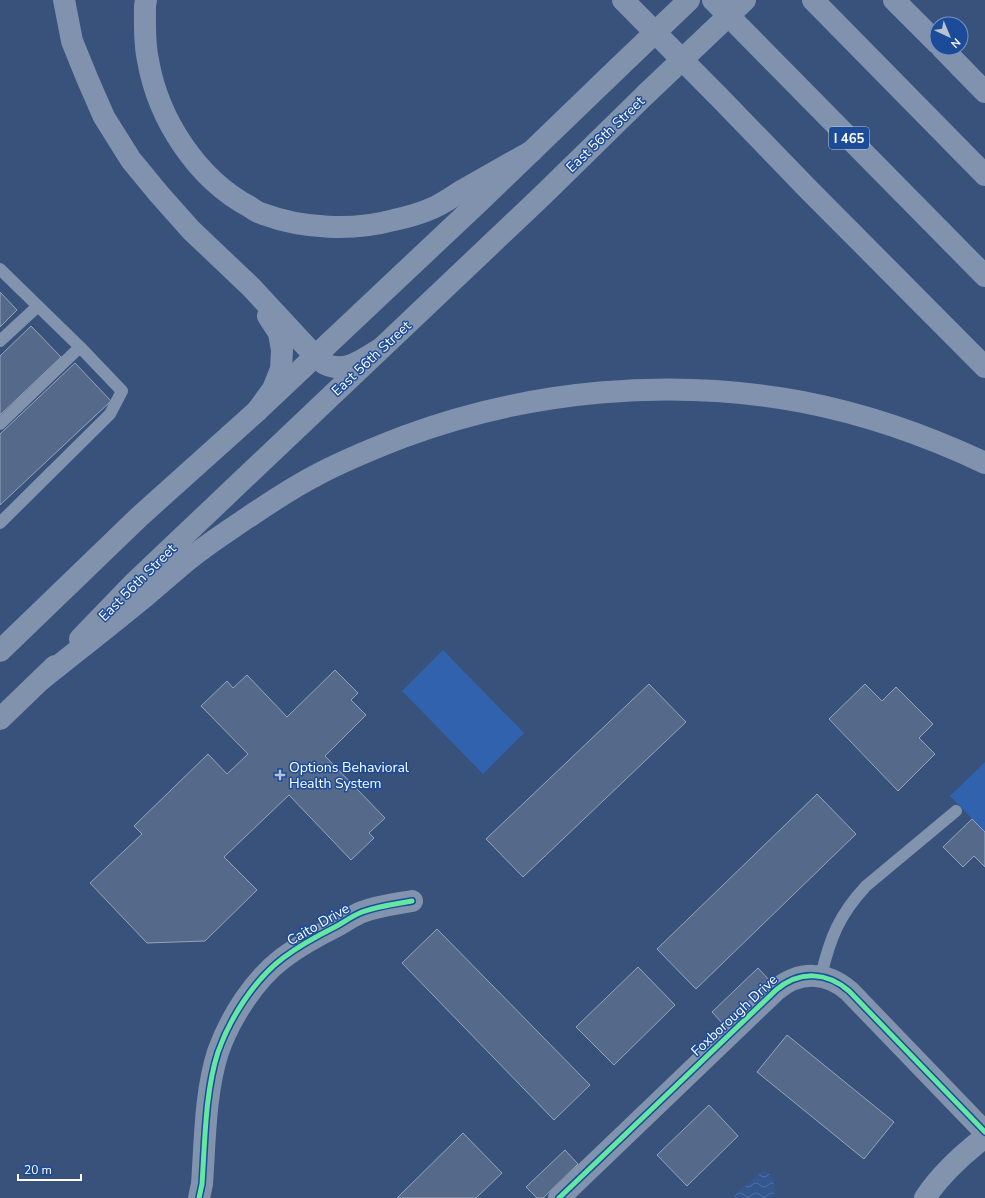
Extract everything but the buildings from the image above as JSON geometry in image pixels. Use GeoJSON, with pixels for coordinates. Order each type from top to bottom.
{"type":"FeatureCollection","features":[{"type":"Feature","properties":{"kind":"highway"},"geometry":{"type":"LineString","coordinates":[[64,0],[72,41],[104,117],[131,160],[191,230],[251,287],[315,356],[325,364],[334,366],[352,365],[360,362],[380,349]]}},
{"type":"Feature","properties":{"kind":"highway"},"geometry":{"type":"LineString","coordinates":[[146,0],[148,60],[154,85],[162,107],[174,132],[193,159],[217,185],[237,200],[263,214],[288,221],[337,228],[366,226],[393,221],[435,207],[532,151]]}},
{"type":"Feature","properties":{"kind":"highway"},"geometry":{"type":"LineString","coordinates":[[623,0],[985,367]]}},
{"type":"Feature","properties":{"kind":"highway","name":"I 465"},"geometry":{"type":"LineString","coordinates":[[713,0],[985,276]]}},
{"type":"Feature","properties":{"kind":"highway"},"geometry":{"type":"LineString","coordinates":[[813,0],[985,175]]}},
{"type":"Feature","properties":{"kind":"highway"},"geometry":{"type":"LineString","coordinates":[[894,0],[929,34]]}},
{"type":"Feature","properties":{"kind":"highway"},"geometry":{"type":"LineString","coordinates":[[950,56],[985,92]]}},
{"type":"Feature","properties":{"kind":"highway"},"geometry":{"type":"LineString","coordinates":[[957,56],[985,77]]}},
{"type":"Feature","properties":{"kind":"highway"},"geometry":{"type":"LineString","coordinates":[[251,287],[279,333],[282,350],[281,369],[276,382],[273,389],[257,411]]}},
{"type":"Feature","properties":{"kind":"highway"},"geometry":{"type":"LineString","coordinates":[[42,679],[185,563],[219,537],[266,505],[345,460],[430,427],[476,414],[522,404],[621,390],[666,390],[746,394],[803,402],[849,413],[936,441],[985,463]]}},
{"type":"Feature","properties":{"kind":"main road"},"geometry":{"type":"LineString","coordinates":[[0,652],[139,517],[257,411],[481,200],[689,0]]}},
{"type":"Feature","properties":{"kind":"main road","name":"East 56th Street"},"geometry":{"type":"LineString","coordinates":[[0,719],[42,679],[136,582],[545,193],[745,0]]}},
{"type":"Feature","properties":{"kind":"street","name":"Caito Drive"},"geometry":{"type":"LineString","coordinates":[[199,1198],[202,1184],[211,1082],[218,1053],[228,1027],[243,1002],[259,980],[282,959],[311,940],[361,912],[412,901]]}},
{"type":"Feature","properties":{"kind":"street","name":"Foxborough Drive"},"geometry":{"type":"LineString","coordinates":[[559,1198],[782,985],[797,978],[813,975],[829,978],[850,991],[985,1132]]}},
{"type":"Feature","properties":{"kind":"street"},"geometry":{"type":"LineString","coordinates":[[925,1198],[958,1160],[985,1138]]}},
{"type":"Feature","properties":{"kind":"lane"},"geometry":{"type":"LineString","coordinates":[[0,269],[80,347],[122,391],[110,414],[0,523]]}},
{"type":"Feature","properties":{"kind":"lane"},"geometry":{"type":"LineString","coordinates":[[0,341],[38,306]]}},
{"type":"Feature","properties":{"kind":"lane"},"geometry":{"type":"LineString","coordinates":[[0,424],[80,347]]}},
{"type":"Feature","properties":{"kind":"lane"},"geometry":{"type":"LineString","coordinates":[[821,976],[826,954],[836,926],[856,897],[871,882],[956,811]]}},
{"type":"Feature","properties":{"kind":"shaded area"},"geometry":{"type":"Polygon","coordinates":[[[443,650],[524,733],[483,774],[402,691],[443,650]]]}},
{"type":"Feature","properties":{"kind":"shaded area"},"geometry":{"type":"Polygon","coordinates":[[[985,762],[985,832],[950,796],[985,762]]]}},
{"type":"Feature","properties":{"kind":"water"},"geometry":{"type":"Polygon","coordinates":[[[764,1170],[773,1176],[775,1192],[772,1198],[733,1198],[739,1191],[764,1170]]]}},
{"type":"Feature","properties":{"kind":"cycle path"},"geometry":{"type":"LineString","coordinates":[[199,1198],[202,1184],[210,1084],[223,1039],[244,1000],[272,967],[308,941],[362,912],[412,901]]}},
{"type":"Feature","properties":{"kind":"cycle path"},"geometry":{"type":"LineString","coordinates":[[559,1198],[776,990],[794,979],[804,977],[823,977],[832,980],[849,991],[985,1132]]}},
{"type":"Feature","properties":{"kind":"place","name":"Options Behavioral Health System"},"geometry":{"type":"Point","coordinates":[280,775]}}]}
